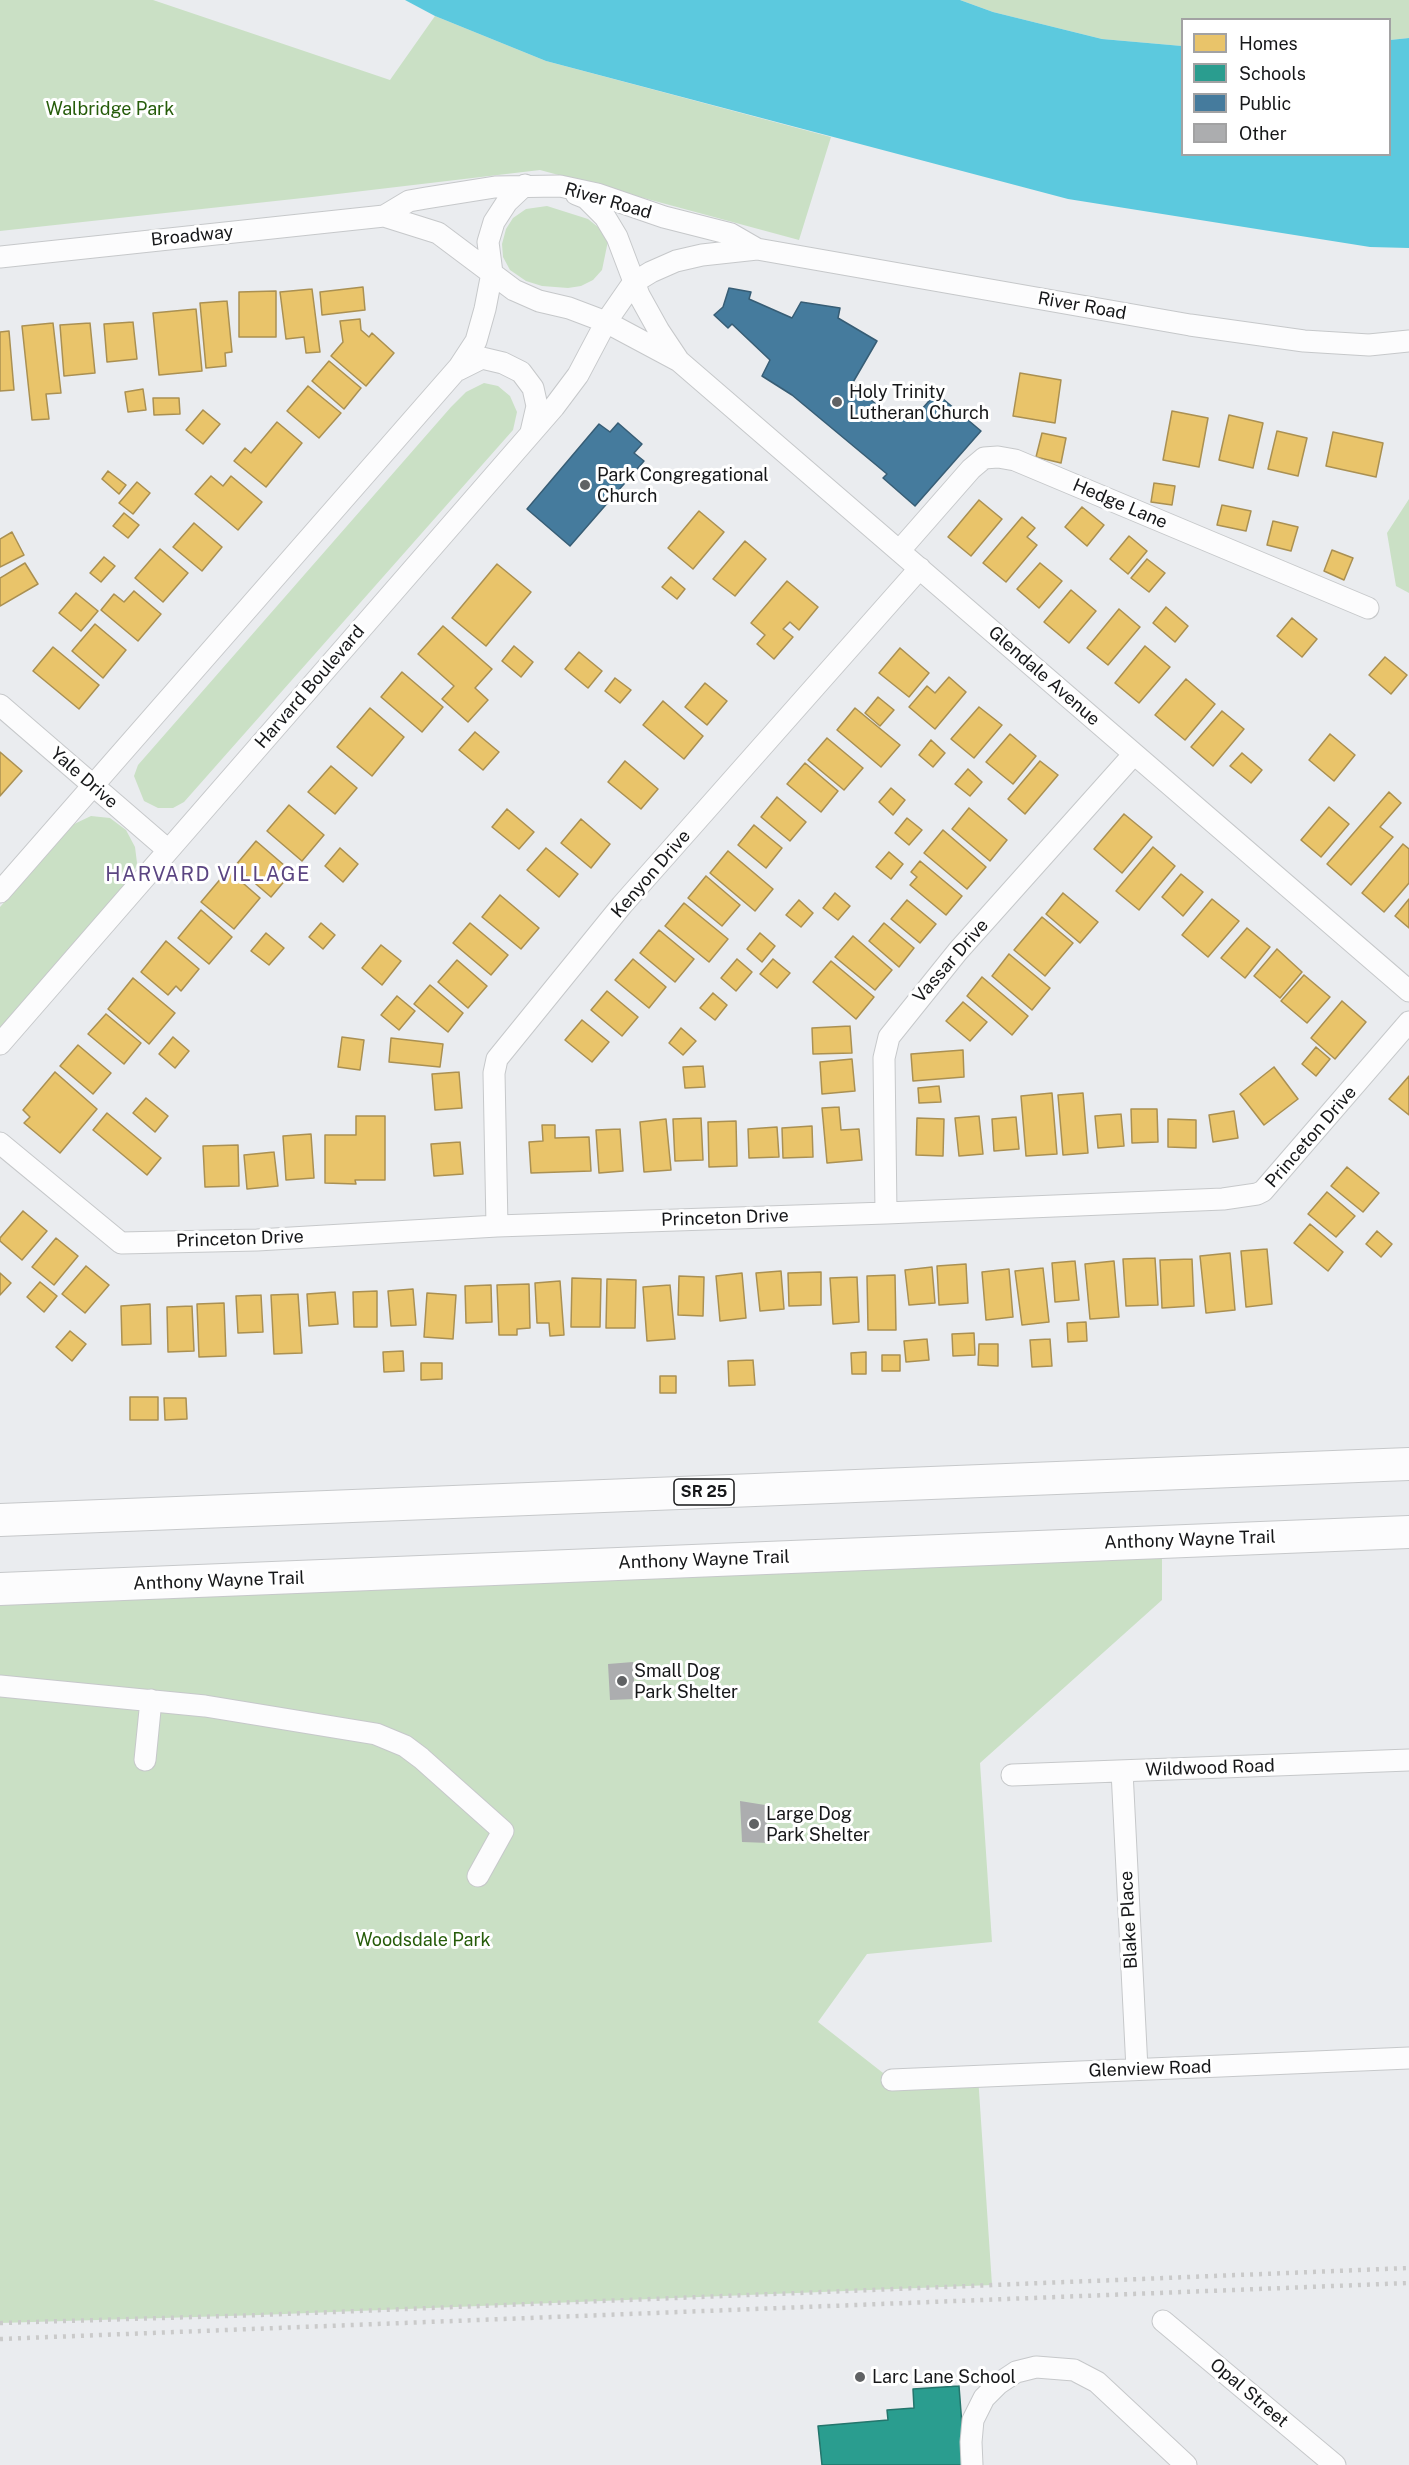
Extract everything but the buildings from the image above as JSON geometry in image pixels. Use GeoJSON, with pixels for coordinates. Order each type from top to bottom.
{"type":"FeatureCollection","features":[{"type":"Feature","properties":{"kind":"highway","name":"SR 25"},"geometry":{"type":"LineString","coordinates":[[0,1520],[1409,1464]]}},
{"type":"Feature","properties":{"kind":"highway","name":"Anthony Wayne Trail"},"geometry":{"type":"LineString","coordinates":[[0,1589],[1409,1532]]}},
{"type":"Feature","properties":{"kind":"highway"},"geometry":{"type":"LineString","coordinates":[[1338,1534],[1409,1538]]}},
{"type":"Feature","properties":{"kind":"street","name":"River Road"},"geometry":{"type":"LineString","coordinates":[[525,185],[560,186],[597,194],[664,217],[731,234],[757,249]]}},
{"type":"Feature","properties":{"kind":"street","name":"Broadway"},"geometry":{"type":"LineString","coordinates":[[384,216],[409,201],[495,187],[525,185]]}},
{"type":"Feature","properties":{"kind":"street"},"geometry":{"type":"LineString","coordinates":[[0,892],[454,373],[476,341],[485,309],[492,273],[488,242],[494,222],[507,202],[525,185]]}},
{"type":"Feature","properties":{"kind":"street","name":"Glendale Avenue"},"geometry":{"type":"LineString","coordinates":[[560,186],[586,198],[605,217],[617,237],[633,283],[659,331],[679,361]]}},
{"type":"Feature","properties":{"kind":"street","name":"Broadway"},"geometry":{"type":"LineString","coordinates":[[0,257],[384,216],[438,233],[514,290],[539,301],[569,308],[606,322]]}},
{"type":"Feature","properties":{"kind":"street","name":"River Road"},"geometry":{"type":"LineString","coordinates":[[606,322],[633,283],[676,261],[702,255],[757,249],[1190,325],[1304,341],[1369,345],[1409,341]]}},
{"type":"Feature","properties":{"kind":"street","name":"Glendale Avenue"},"geometry":{"type":"LineString","coordinates":[[606,322],[679,361],[1409,991]]}},
{"type":"Feature","properties":{"kind":"street","name":"Harvard Boulevard"},"geometry":{"type":"LineString","coordinates":[[0,1044],[531,432],[578,375],[606,322]]}},
{"type":"Feature","properties":{"kind":"street"},"geometry":{"type":"LineString","coordinates":[[454,373],[482,358],[503,363],[521,372],[533,388],[537,406],[531,432]]}},
{"type":"Feature","properties":{"kind":"street","name":"Hedge Lane"},"geometry":{"type":"LineString","coordinates":[[900,550],[971,469],[984,458],[998,457],[1015,460],[1368,608]]}},
{"type":"Feature","properties":{"kind":"street","name":"Kenyon Drive"},"geometry":{"type":"LineString","coordinates":[[497,1226],[494,1073],[497,1059],[622,905],[920,568]]}},
{"type":"Feature","properties":{"kind":"street","name":"Yale Drive"},"geometry":{"type":"LineString","coordinates":[[0,705],[168,850]]}},
{"type":"Feature","properties":{"kind":"street","name":"Vassar Drive"},"geometry":{"type":"LineString","coordinates":[[886,1213],[884,1058],[888,1037],[958,951],[1134,754]]}},
{"type":"Feature","properties":{"kind":"street","name":"Princeton Drive"},"geometry":{"type":"LineString","coordinates":[[0,1143],[121,1244],[258,1240],[497,1226],[886,1213],[1223,1198],[1257,1194],[1263,1191],[1409,1022]]}},
{"type":"Feature","properties":{"kind":"street"},"geometry":{"type":"LineString","coordinates":[[0,1686],[204,1706],[376,1734],[405,1746],[503,1831],[478,1876]]}},
{"type":"Feature","properties":{"kind":"street"},"geometry":{"type":"LineString","coordinates":[[145,1761],[150,1700]]}},
{"type":"Feature","properties":{"kind":"street","name":"Wildwood Road"},"geometry":{"type":"LineString","coordinates":[[1012,1775],[1409,1760]]}},
{"type":"Feature","properties":{"kind":"street","name":"Blake Place"},"geometry":{"type":"LineString","coordinates":[[1122,1771],[1137,2069]]}},
{"type":"Feature","properties":{"kind":"street","name":"Glenview Road"},"geometry":{"type":"LineString","coordinates":[[892,2080],[1409,2058]]}},
{"type":"Feature","properties":{"kind":"street","name":"Opal Street"},"geometry":{"type":"LineString","coordinates":[[1163,2321],[1335,2465]]}},
{"type":"Feature","properties":{"kind":"street"},"geometry":{"type":"LineString","coordinates":[[972,2465],[973,2420],[984,2398],[998,2384],[1016,2372],[1036,2367],[1074,2370],[1092,2379],[1186,2465]]}},
{"type":"Feature","properties":{"kind":"green space","name":"Walbridge Park"},"geometry":{"type":"Polygon","coordinates":[[[0,0],[153,0],[390,80],[435,16],[546,61],[831,137],[799,240],[540,170],[0,231],[0,0]]]}},
{"type":"Feature","properties":{"kind":"green space"},"geometry":{"type":"Polygon","coordinates":[[[960,0],[1409,0],[1409,38],[1391,40],[1391,18],[1181,18],[1181,46],[1102,39],[993,12],[960,0]]]}},
{"type":"Feature","properties":{"kind":"green space"},"geometry":{"type":"Polygon","coordinates":[[[547,206],[588,219],[598,227],[608,241],[602,270],[593,280],[581,286],[568,288],[542,286],[526,281],[510,270],[503,257],[502,244],[506,229],[513,218],[526,209],[547,206]]]}},
{"type":"Feature","properties":{"kind":"green space"},"geometry":{"type":"Polygon","coordinates":[[[484,383],[498,386],[510,396],[517,412],[513,430],[184,802],[173,808],[158,808],[144,801],[134,776],[138,765],[451,407],[466,392],[484,383]]]}},
{"type":"Feature","properties":{"kind":"green space"},"geometry":{"type":"Polygon","coordinates":[[[1409,499],[1409,593],[1396,586],[1387,533],[1409,499]]]}},
{"type":"Feature","properties":{"kind":"green space"},"geometry":{"type":"Polygon","coordinates":[[[91,816],[110,818],[126,830],[135,847],[137,863],[133,877],[0,1029],[0,907],[72,825],[91,816]]]}},
{"type":"Feature","properties":{"kind":"green space","name":"Woodsdale Park"},"geometry":{"type":"Polygon","coordinates":[[[1162,1541],[1162,1600],[980,1763],[992,1942],[867,1954],[818,2022],[892,2080],[978,2076],[992,2285],[260,2315],[0,2323],[0,1589],[1162,1541]]]}},
{"type":"Feature","properties":{"kind":"water"},"geometry":{"type":"Polygon","coordinates":[[[405,0],[960,0],[993,12],[1102,39],[1181,46],[1181,156],[1391,156],[1391,40],[1409,38],[1409,248],[1370,247],[1068,199],[546,61],[435,16],[405,0]]]}},
{"type":"Feature","properties":{"kind":"railway"},"geometry":{"type":"LineString","coordinates":[[0,2323],[260,2315],[1409,2268]]}},
{"type":"Feature","properties":{"kind":"railway"},"geometry":{"type":"LineString","coordinates":[[0,2339],[1409,2283]]}},
{"type":"Feature","properties":{"kind":"place","name":"Holy Trinity Lutheran Church"},"geometry":{"type":"Point","coordinates":[837,402]}},
{"type":"Feature","properties":{"kind":"place","name":"Park Congregational Church"},"geometry":{"type":"Point","coordinates":[585,485]}},
{"type":"Feature","properties":{"kind":"place","name":"Small Dog Park Shelter"},"geometry":{"type":"Point","coordinates":[622,1681]}},
{"type":"Feature","properties":{"kind":"place","name":"Large Dog Park Shelter"},"geometry":{"type":"Point","coordinates":[754,1824]}},
{"type":"Feature","properties":{"kind":"place","name":"Larc Lane School"},"geometry":{"type":"Point","coordinates":[860,2377]}},
{"type":"Feature","properties":{"kind":"district","name":"HARVARD VILLAGE"},"geometry":{"type":"Point","coordinates":[208,875]}}]}
